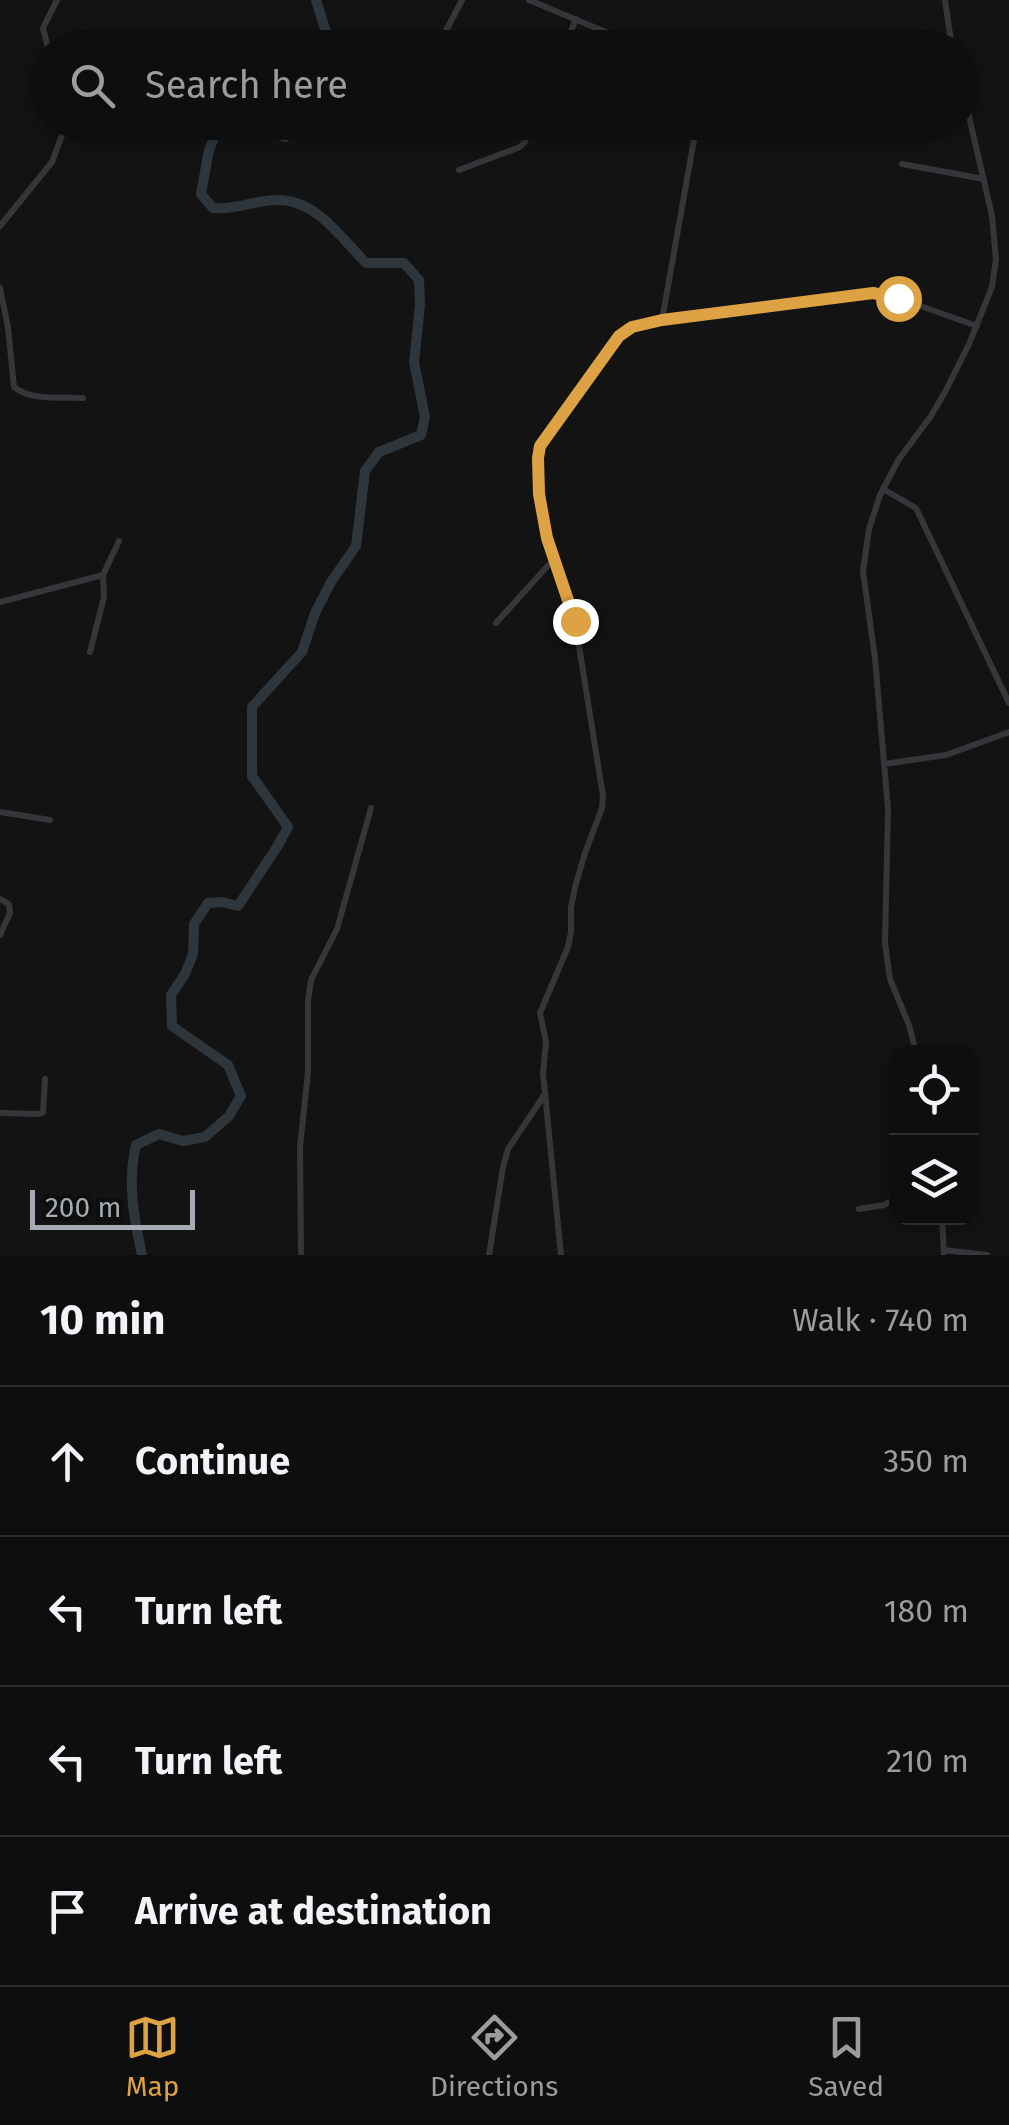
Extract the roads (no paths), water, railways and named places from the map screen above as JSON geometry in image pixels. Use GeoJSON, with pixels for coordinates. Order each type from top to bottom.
{"type":"FeatureCollection","features":[{"type":"Feature","properties":{"kind":"street"},"geometry":{"type":"LineString","coordinates":[[44,30],[57,0]]}},
{"type":"Feature","properties":{"kind":"street"},"geometry":{"type":"LineString","coordinates":[[446,30],[462,0]]}},
{"type":"Feature","properties":{"kind":"street"},"geometry":{"type":"LineString","coordinates":[[529,0],[600,30]]}},
{"type":"Feature","properties":{"kind":"street"},"geometry":{"type":"LineString","coordinates":[[946,0],[950,30]]}},
{"type":"Feature","properties":{"kind":"street"},"geometry":{"type":"LineString","coordinates":[[572,30],[576,20]]}},
{"type":"Feature","properties":{"kind":"street"},"geometry":{"type":"LineString","coordinates":[[0,226],[52,162],[60,140]]}},
{"type":"Feature","properties":{"kind":"street"},"geometry":{"type":"LineString","coordinates":[[459,170],[520,147],[525,140]]}},
{"type":"Feature","properties":{"kind":"street"},"geometry":{"type":"LineString","coordinates":[[662,320],[694,140]]}},
{"type":"Feature","properties":{"kind":"street"},"geometry":{"type":"LineString","coordinates":[[914,1045],[890,979],[884,943],[888,809],[863,571],[869,529],[883,489],[899,459],[932,416],[987,304],[996,259],[992,216],[975,140]]}},
{"type":"Feature","properties":{"kind":"street"},"geometry":{"type":"LineString","coordinates":[[902,164],[984,179]]}},
{"type":"Feature","properties":{"kind":"street"},"geometry":{"type":"LineString","coordinates":[[0,288],[14,388],[28,396],[83,398]]}},
{"type":"Feature","properties":{"kind":"street"},"geometry":{"type":"LineString","coordinates":[[561,1255],[544,1073],[546,1042],[540,1013],[568,946],[575,887],[603,796],[575,621],[554,559],[539,494],[540,446],[619,336],[632,327],[873,293],[977,326]]}},
{"type":"Feature","properties":{"kind":"street"},"geometry":{"type":"LineString","coordinates":[[883,489],[916,508],[1009,703]]}},
{"type":"Feature","properties":{"kind":"street"},"geometry":{"type":"LineString","coordinates":[[90,652],[104,597],[103,576],[120,542]]}},
{"type":"Feature","properties":{"kind":"street"},"geometry":{"type":"LineString","coordinates":[[496,623],[554,559]]}},
{"type":"Feature","properties":{"kind":"street"},"geometry":{"type":"LineString","coordinates":[[0,602],[103,576]]}},
{"type":"Feature","properties":{"kind":"street"},"geometry":{"type":"LineString","coordinates":[[884,764],[946,755],[1009,732]]}},
{"type":"Feature","properties":{"kind":"street"},"geometry":{"type":"LineString","coordinates":[[301,1255],[300,1147],[308,1072],[311,980],[337,928],[371,808]]}},
{"type":"Feature","properties":{"kind":"street"},"geometry":{"type":"LineString","coordinates":[[0,812],[50,820]]}},
{"type":"Feature","properties":{"kind":"street"},"geometry":{"type":"LineString","coordinates":[[0,899],[9,904],[10,913],[0,935]]}},
{"type":"Feature","properties":{"kind":"street"},"geometry":{"type":"LineString","coordinates":[[0,1114],[43,1112],[46,1079]]}},
{"type":"Feature","properties":{"kind":"street"},"geometry":{"type":"LineString","coordinates":[[489,1255],[508,1149],[546,1093]]}},
{"type":"Feature","properties":{"kind":"street"},"geometry":{"type":"LineString","coordinates":[[858,1209],[889,1202]]}},
{"type":"Feature","properties":{"kind":"street"},"geometry":{"type":"LineString","coordinates":[[942,1225],[944,1252],[987,1255]]}},
{"type":"Feature","properties":{"kind":"waterway"},"geometry":{"type":"LineString","coordinates":[[316,0],[325,30]]}},
{"type":"Feature","properties":{"kind":"waterway"},"geometry":{"type":"LineString","coordinates":[[142,1255],[132,1186],[136,1145],[159,1134],[183,1141],[205,1137],[229,1116],[241,1096],[228,1065],[172,1026],[171,995],[185,974],[193,954],[194,924],[208,903],[238,906],[288,827],[252,776],[252,707],[302,652],[315,613],[356,546],[365,471],[379,452],[421,435],[425,417],[414,362],[419,280],[404,263],[366,263],[327,222],[291,201],[213,208],[201,194],[213,140]]}}]}
